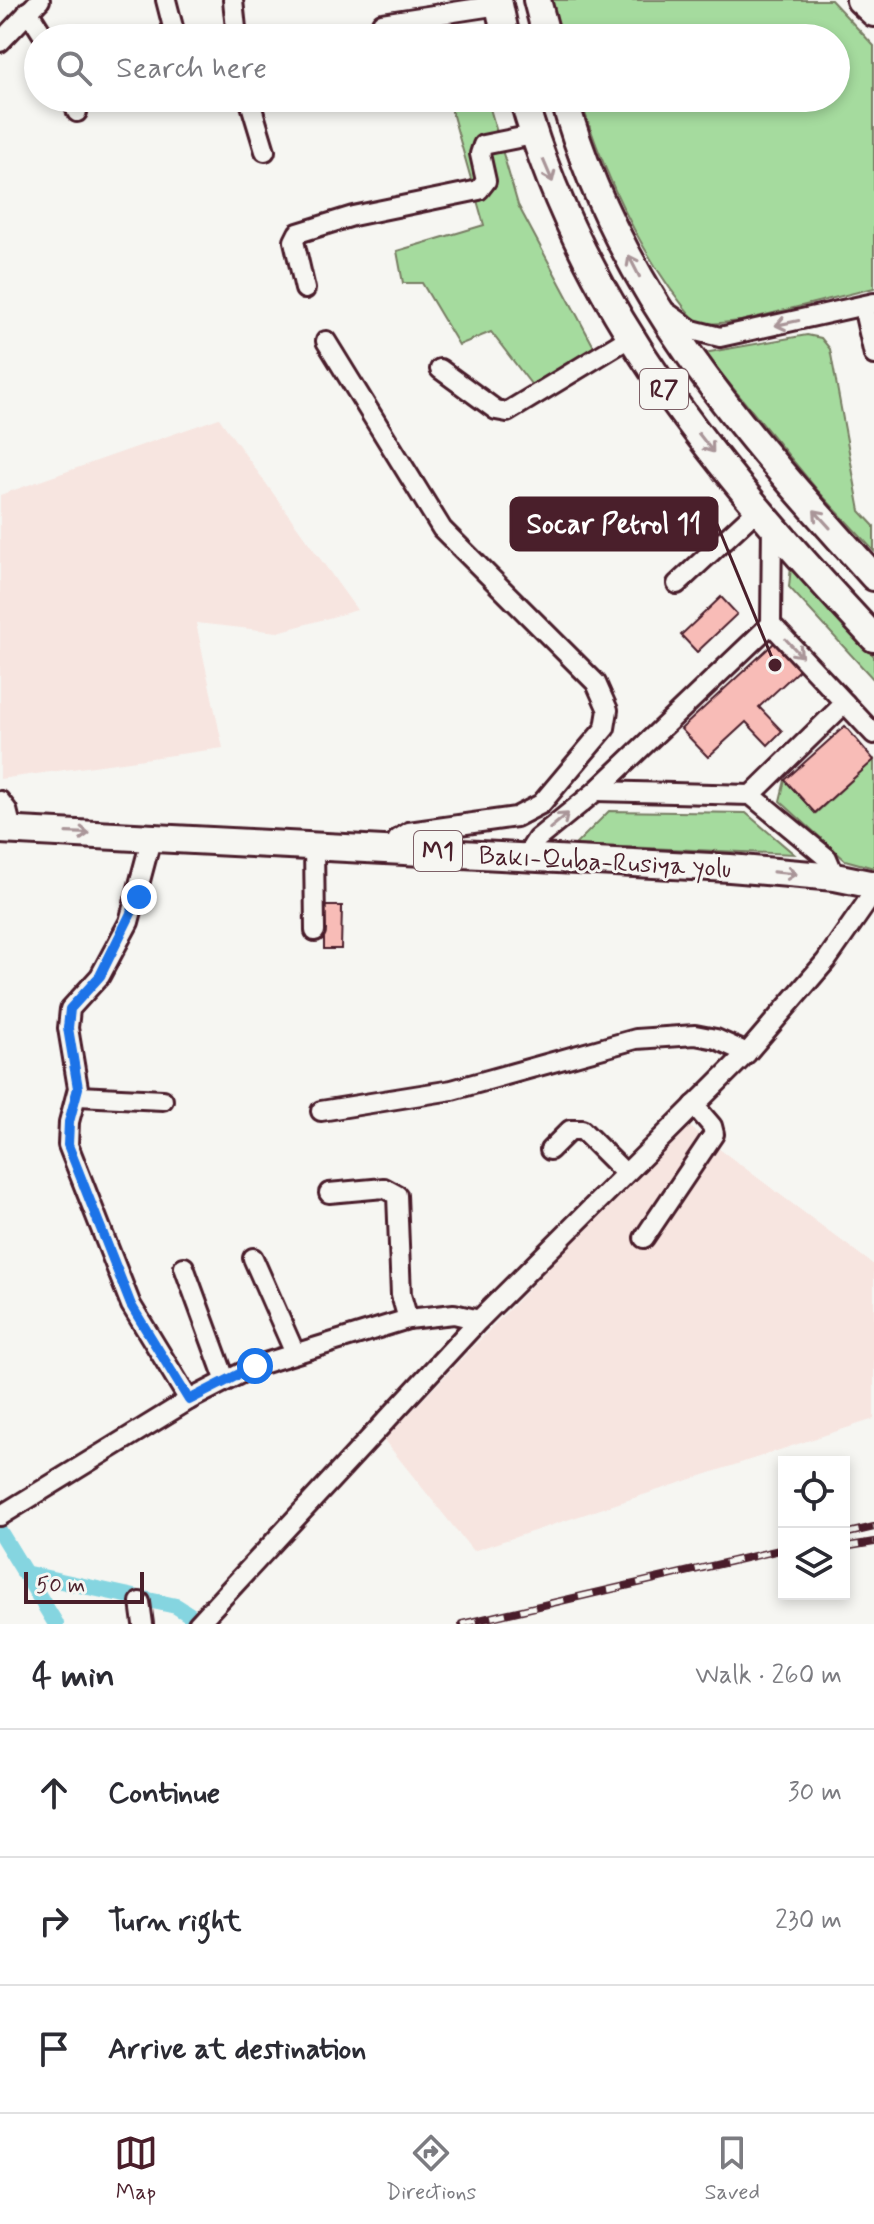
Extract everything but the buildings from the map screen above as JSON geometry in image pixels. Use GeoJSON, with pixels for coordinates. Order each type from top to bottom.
{"type":"FeatureCollection","features":[{"type":"Feature","properties":{"kind":"highway"},"geometry":{"type":"LineString","coordinates":[[537,0],[543,24]]}},
{"type":"Feature","properties":{"kind":"highway"},"geometry":{"type":"LineString","coordinates":[[860,0],[874,13]]}},
{"type":"Feature","properties":{"kind":"highway"},"geometry":{"type":"LineString","coordinates":[[498,2],[503,24]]}},
{"type":"Feature","properties":{"kind":"highway","name":"R7"},"geometry":{"type":"LineString","coordinates":[[527,112],[533,135],[579,245],[629,338],[658,382],[766,516],[874,638]]}},
{"type":"Feature","properties":{"kind":"highway","name":"R7"},"geometry":{"type":"LineString","coordinates":[[569,112],[613,228],[650,297],[689,359],[734,418],[874,577]]}},
{"type":"Feature","properties":{"kind":"highway","name":"Bakı-Quba-Rusiya yolu"},"geometry":{"type":"LineString","coordinates":[[6,830],[526,856],[835,877],[874,885]]}},
{"type":"Feature","properties":{"kind":"street"},"geometry":{"type":"LineString","coordinates":[[166,0],[172,24]]}},
{"type":"Feature","properties":{"kind":"street"},"geometry":{"type":"LineString","coordinates":[[233,0],[236,24]]}},
{"type":"Feature","properties":{"kind":"street"},"geometry":{"type":"LineString","coordinates":[[382,23],[498,2]]}},
{"type":"Feature","properties":{"kind":"street"},"geometry":{"type":"LineString","coordinates":[[0,42],[34,6]]}},
{"type":"Feature","properties":{"kind":"street"},"geometry":{"type":"LineString","coordinates":[[253,112],[265,151]]}},
{"type":"Feature","properties":{"kind":"street"},"geometry":{"type":"LineString","coordinates":[[305,289],[294,241],[298,233],[353,216],[479,190],[486,181],[480,154],[483,145],[533,135]]}},
{"type":"Feature","properties":{"kind":"street"},"geometry":{"type":"LineString","coordinates":[[650,297],[692,330],[720,337],[869,304],[874,355]]}},
{"type":"Feature","properties":{"kind":"street"},"geometry":{"type":"LineString","coordinates":[[440,369],[496,410],[507,412],[629,338]]}},
{"type":"Feature","properties":{"kind":"street"},"geometry":{"type":"LineString","coordinates":[[326,341],[442,529],[596,683],[608,710],[605,728],[541,804],[516,817],[409,832],[394,848]]}},
{"type":"Feature","properties":{"kind":"street"},"geometry":{"type":"LineString","coordinates":[[677,584],[766,516]]}},
{"type":"Feature","properties":{"kind":"street"},"geometry":{"type":"LineString","coordinates":[[766,516],[771,624],[874,734]]}},
{"type":"Feature","properties":{"kind":"street"},"geometry":{"type":"LineString","coordinates":[[526,856],[537,839],[596,791],[771,624]]}},
{"type":"Feature","properties":{"kind":"street"},"geometry":{"type":"LineString","coordinates":[[751,795],[845,703]]}},
{"type":"Feature","properties":{"kind":"street"},"geometry":{"type":"LineString","coordinates":[[596,791],[751,795],[827,858],[835,877]]}},
{"type":"Feature","properties":{"kind":"street"},"geometry":{"type":"LineString","coordinates":[[0,801],[7,810],[6,830]]}},
{"type":"Feature","properties":{"kind":"street"},"geometry":{"type":"LineString","coordinates":[[152,836],[129,922],[100,976],[70,1009],[68,1028],[78,1096],[69,1122],[68,1145],[131,1305],[189,1400]]}},
{"type":"Feature","properties":{"kind":"street"},"geometry":{"type":"LineString","coordinates":[[314,844],[315,931]]}},
{"type":"Feature","properties":{"kind":"street"},"geometry":{"type":"LineString","coordinates":[[198,1624],[479,1320],[747,1053],[826,961],[874,892]]}},
{"type":"Feature","properties":{"kind":"street"},"geometry":{"type":"LineString","coordinates":[[321,1111],[452,1090],[636,1039],[695,1035],[716,1039],[747,1053]]}},
{"type":"Feature","properties":{"kind":"street"},"geometry":{"type":"LineString","coordinates":[[78,1096],[163,1100]]}},
{"type":"Feature","properties":{"kind":"street"},"geometry":{"type":"LineString","coordinates":[[644,1238],[714,1134],[712,1126],[694,1105]]}},
{"type":"Feature","properties":{"kind":"street"},"geometry":{"type":"LineString","coordinates":[[550,1150],[570,1130],[582,1130],[625,1173]]}},
{"type":"Feature","properties":{"kind":"street"},"geometry":{"type":"LineString","coordinates":[[329,1193],[384,1188],[397,1195],[401,1295],[408,1319]]}},
{"type":"Feature","properties":{"kind":"street"},"geometry":{"type":"LineString","coordinates":[[253,1258],[294,1351]]}},
{"type":"Feature","properties":{"kind":"street"},"geometry":{"type":"LineString","coordinates":[[184,1267],[225,1379]]}},
{"type":"Feature","properties":{"kind":"street"},"geometry":{"type":"LineString","coordinates":[[0,1516],[225,1379],[294,1351],[408,1319],[454,1314],[479,1320]]}},
{"type":"Feature","properties":{"kind":"street"},"geometry":{"type":"LineString","coordinates":[[140,1602],[143,1624]]}},
{"type":"Feature","properties":{"kind":"shaded area"},"geometry":{"type":"Polygon","coordinates":[[[219,418],[357,610],[278,632],[196,623],[223,748],[0,779],[0,495],[219,418]]]}},
{"type":"Feature","properties":{"kind":"shaded area"},"geometry":{"type":"Polygon","coordinates":[[[686,1124],[874,1265],[874,1419],[473,1551],[384,1440],[686,1124]]]}},
{"type":"Feature","properties":{"kind":"green space"},"geometry":{"type":"Polygon","coordinates":[[[550,0],[831,0],[874,46],[874,288],[741,321],[699,325],[660,274],[628,218],[585,112],[850,112],[850,24],[556,24],[550,0]]]}},
{"type":"Feature","properties":{"kind":"green space"},"geometry":{"type":"Polygon","coordinates":[[[452,112],[491,112],[518,205],[594,347],[534,388],[491,332],[459,345],[422,283],[403,283],[397,251],[484,225],[452,112]]]}},
{"type":"Feature","properties":{"kind":"green space"},"geometry":{"type":"Polygon","coordinates":[[[807,335],[821,338],[830,349],[860,511],[874,526],[874,551],[818,491],[704,353],[807,335]]]}},
{"type":"Feature","properties":{"kind":"green space"},"geometry":{"type":"Polygon","coordinates":[[[791,566],[874,656],[874,680],[789,587],[791,566]]]}},
{"type":"Feature","properties":{"kind":"green space"},"geometry":{"type":"Polygon","coordinates":[[[874,760],[874,868],[845,860],[780,801],[785,780],[816,813],[874,760]]]}},
{"type":"Feature","properties":{"kind":"green space"},"geometry":{"type":"Polygon","coordinates":[[[609,811],[746,813],[794,854],[575,845],[609,811]]]}},
{"type":"Feature","properties":{"kind":"waterway"},"geometry":{"type":"LineString","coordinates":[[0,1532],[56,1624]]}},
{"type":"Feature","properties":{"kind":"waterway"},"geometry":{"type":"LineString","coordinates":[[24,1573],[176,1606],[204,1624]]}},
{"type":"Feature","properties":{"kind":"railway"},"geometry":{"type":"LineString","coordinates":[[850,1533],[874,1527]]}},
{"type":"Feature","properties":{"kind":"railway"},"geometry":{"type":"LineString","coordinates":[[850,1546],[874,1542]]}},
{"type":"Feature","properties":{"kind":"railway"},"geometry":{"type":"LineString","coordinates":[[462,1624],[778,1550]]}},
{"type":"Feature","properties":{"kind":"place","name":"Socar Petrol 11"},"geometry":{"type":"Point","coordinates":[775,665]}},
{"type":"Feature","properties":{"kind":"route"},"geometry":{"type":"LineString","coordinates":[[139,897],[100,976],[81,993],[70,1009],[68,1028],[78,1096],[69,1122],[68,1145],[131,1305],[189,1400],[255,1366]]}}]}
